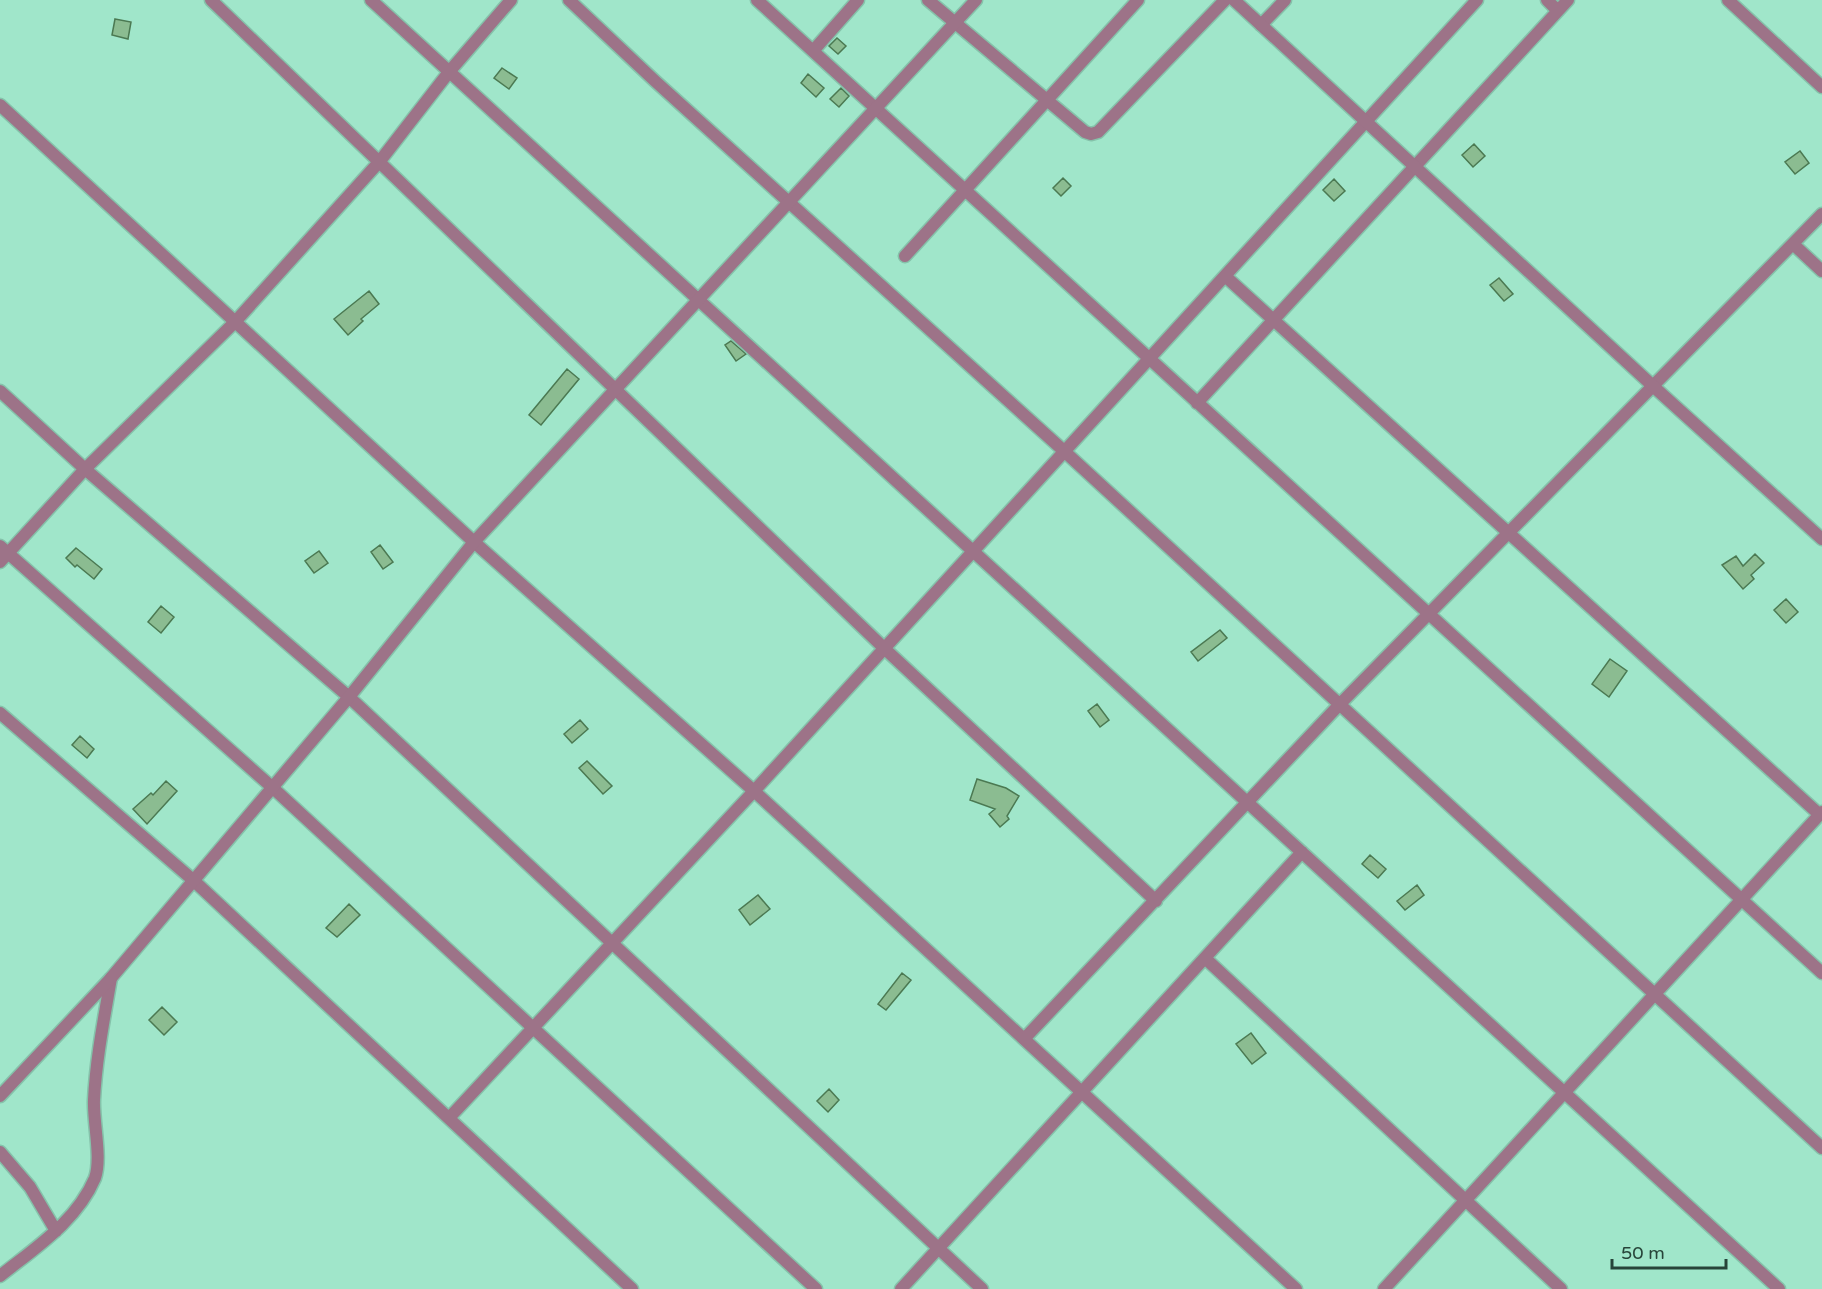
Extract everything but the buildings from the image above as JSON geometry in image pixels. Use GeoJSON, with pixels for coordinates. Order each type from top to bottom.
{"type":"FeatureCollection","features":[{"type":"Feature","properties":{"kind":"street"},"geometry":{"type":"LineString","coordinates":[[211,0],[885,649],[1156,901]]}},
{"type":"Feature","properties":{"kind":"street"},"geometry":{"type":"LineString","coordinates":[[371,0],[1779,1289]]}},
{"type":"Feature","properties":{"kind":"street"},"geometry":{"type":"LineString","coordinates":[[511,0],[449,72],[380,161],[235,322],[85,469],[3,554],[273,788],[816,1289]]}},
{"type":"Feature","properties":{"kind":"street"},"geometry":{"type":"LineString","coordinates":[[569,0],[655,81],[1341,704],[1822,1148]]}},
{"type":"Feature","properties":{"kind":"street"},"geometry":{"type":"LineString","coordinates":[[757,0],[1822,973]]}},
{"type":"Feature","properties":{"kind":"street"},"geometry":{"type":"LineString","coordinates":[[813,51],[858,0]]}},
{"type":"Feature","properties":{"kind":"street"},"geometry":{"type":"LineString","coordinates":[[928,0],[1045,100],[1085,132],[1091,134],[1098,132],[1225,0]]}},
{"type":"Feature","properties":{"kind":"street"},"geometry":{"type":"LineString","coordinates":[[0,1096],[111,978],[349,697],[474,542],[976,0]]}},
{"type":"Feature","properties":{"kind":"street"},"geometry":{"type":"LineString","coordinates":[[905,256],[1138,0]]}},
{"type":"Feature","properties":{"kind":"street"},"geometry":{"type":"LineString","coordinates":[[1234,0],[1822,539]]}},
{"type":"Feature","properties":{"kind":"street"},"geometry":{"type":"LineString","coordinates":[[1261,25],[1285,0]]}},
{"type":"Feature","properties":{"kind":"street"},"geometry":{"type":"LineString","coordinates":[[450,1118],[885,649],[973,549],[1477,0]]}},
{"type":"Feature","properties":{"kind":"street"},"geometry":{"type":"LineString","coordinates":[[1547,0],[1558,11]]}},
{"type":"Feature","properties":{"kind":"street"},"geometry":{"type":"LineString","coordinates":[[1197,403],[1568,0]]}},
{"type":"Feature","properties":{"kind":"street"},"geometry":{"type":"LineString","coordinates":[[1728,0],[1822,87]]}},
{"type":"Feature","properties":{"kind":"street"},"geometry":{"type":"LineString","coordinates":[[0,105],[474,542],[754,791],[1296,1289]]}},
{"type":"Feature","properties":{"kind":"street"},"geometry":{"type":"LineString","coordinates":[[1025,1038],[1341,704],[1822,214]]}},
{"type":"Feature","properties":{"kind":"street"},"geometry":{"type":"LineString","coordinates":[[1793,244],[1822,271]]}},
{"type":"Feature","properties":{"kind":"street"},"geometry":{"type":"LineString","coordinates":[[1225,276],[1821,813],[1384,1289]]}},
{"type":"Feature","properties":{"kind":"street"},"geometry":{"type":"LineString","coordinates":[[0,391],[85,469],[349,697],[982,1289]]}},
{"type":"Feature","properties":{"kind":"street"},"geometry":{"type":"LineString","coordinates":[[0,713],[193,880],[632,1289]]}},
{"type":"Feature","properties":{"kind":"street"},"geometry":{"type":"LineString","coordinates":[[901,1289],[1302,852]]}},
{"type":"Feature","properties":{"kind":"street"},"geometry":{"type":"LineString","coordinates":[[1206,959],[1562,1289]]}},
{"type":"Feature","properties":{"kind":"street"},"geometry":{"type":"LineString","coordinates":[[0,1275],[56,1231],[77,1209],[95,1176],[97,1144],[94,1103],[97,1053],[111,978]]}},
{"type":"Feature","properties":{"kind":"street"},"geometry":{"type":"LineString","coordinates":[[0,1152],[30,1187],[56,1231]]}}]}
